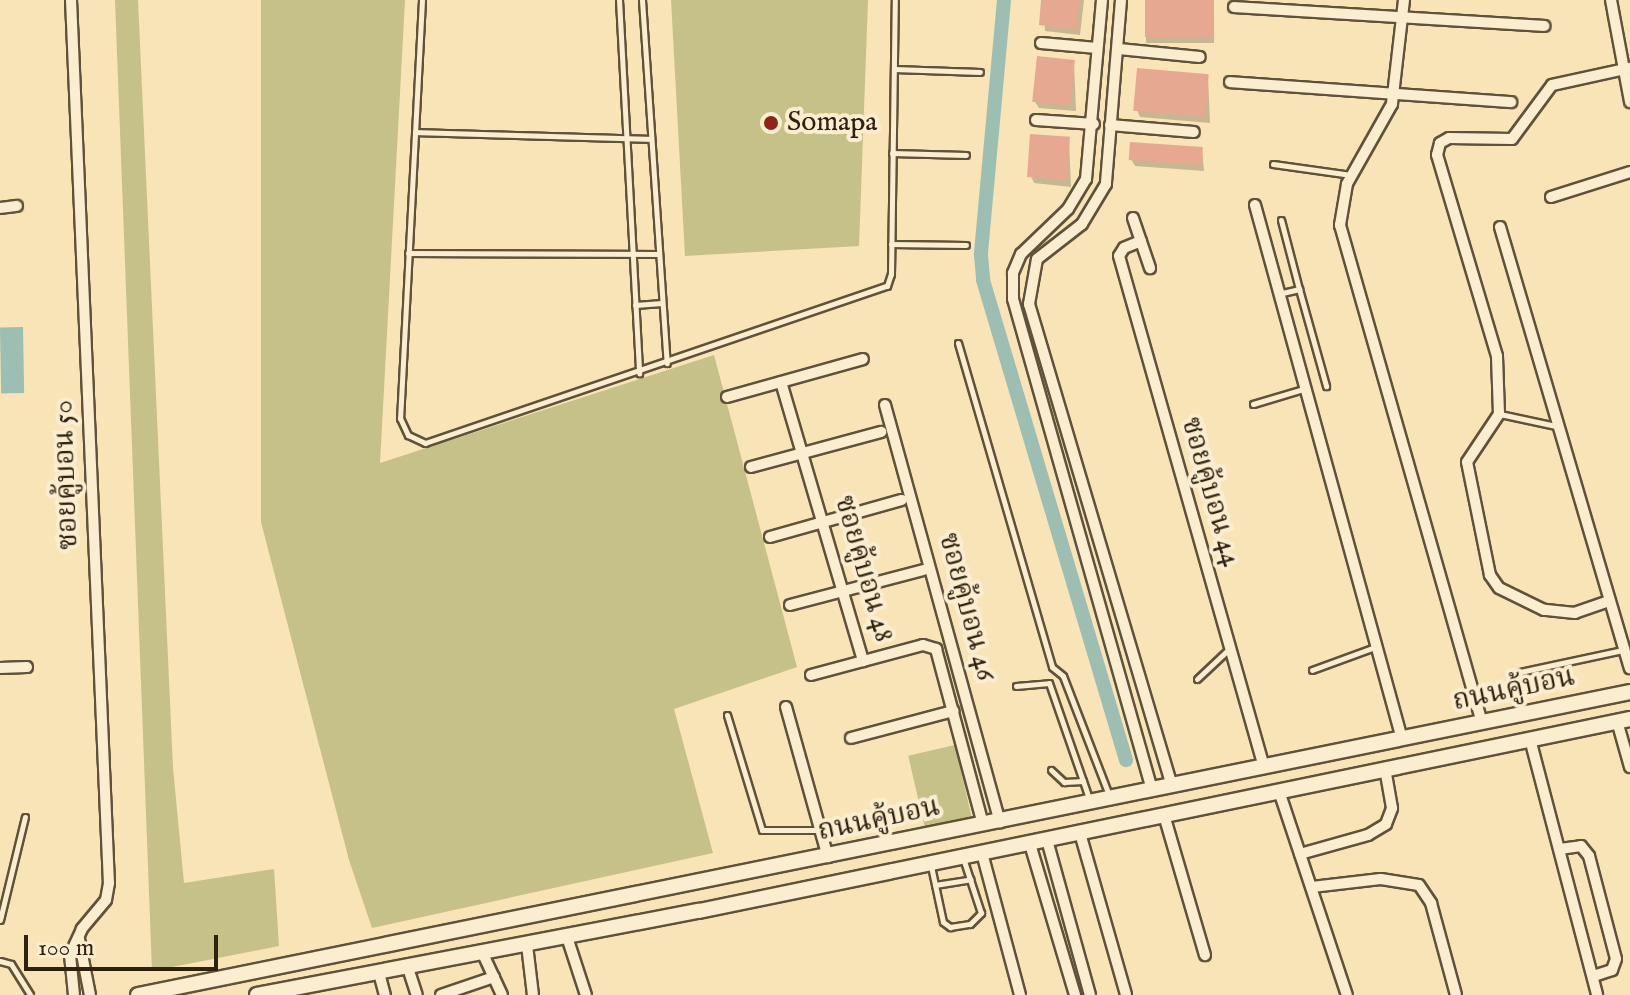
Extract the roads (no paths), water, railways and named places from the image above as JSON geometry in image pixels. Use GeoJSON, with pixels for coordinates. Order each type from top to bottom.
{"type":"FeatureCollection","features":[{"type":"Feature","properties":{"kind":"main road","name":"ถนนคู้บอน"},"geometry":{"type":"LineString","coordinates":[[138,995],[1630,692]]}},
{"type":"Feature","properties":{"kind":"main road","name":"ถนนคู้บอน"},"geometry":{"type":"LineString","coordinates":[[257,995],[483,954],[1030,844],[1623,720]]}},
{"type":"Feature","properties":{"kind":"main road"},"geometry":{"type":"LineString","coordinates":[[281,992],[283,968]]}},
{"type":"Feature","properties":{"kind":"street","name":"ซอยคู้บอน 50"},"geometry":{"type":"LineString","coordinates":[[71,0],[109,883],[106,900],[70,955],[74,995]]}},
{"type":"Feature","properties":{"kind":"street"},"geometry":{"type":"LineString","coordinates":[[1102,0],[1094,124],[1086,179],[1077,198],[1021,254],[1013,273],[1013,299],[1152,790]]}},
{"type":"Feature","properties":{"kind":"street"},"geometry":{"type":"LineString","coordinates":[[1121,0],[1119,49],[1100,197],[1082,224],[1037,259],[1029,297],[1172,786]]}},
{"type":"Feature","properties":{"kind":"street"},"geometry":{"type":"LineString","coordinates":[[1404,0],[1394,94],[1384,123],[1351,175],[1340,225],[1482,723]]}},
{"type":"Feature","properties":{"kind":"street"},"geometry":{"type":"LineString","coordinates":[[1611,0],[1630,102]]}},
{"type":"Feature","properties":{"kind":"street"},"geometry":{"type":"LineString","coordinates":[[1234,7],[1544,26]]}},
{"type":"Feature","properties":{"kind":"street"},"geometry":{"type":"LineString","coordinates":[[1041,43],[1097,48]]}},
{"type":"Feature","properties":{"kind":"street"},"geometry":{"type":"LineString","coordinates":[[1119,49],[1200,57]]}},
{"type":"Feature","properties":{"kind":"street"},"geometry":{"type":"LineString","coordinates":[[1609,601],[1575,613],[1544,610],[1499,588],[1490,575],[1467,462],[1499,414],[1497,356],[1471,281],[1438,148],[1449,138],[1512,139],[1552,85],[1626,69]]}},
{"type":"Feature","properties":{"kind":"street"},"geometry":{"type":"LineString","coordinates":[[1230,82],[1511,102]]}},
{"type":"Feature","properties":{"kind":"street"},"geometry":{"type":"LineString","coordinates":[[1036,120],[1094,124]]}},
{"type":"Feature","properties":{"kind":"street"},"geometry":{"type":"LineString","coordinates":[[1110,125],[1194,132]]}},
{"type":"Feature","properties":{"kind":"street"},"geometry":{"type":"LineString","coordinates":[[1551,197],[1630,172]]}},
{"type":"Feature","properties":{"kind":"street"},"geometry":{"type":"LineString","coordinates":[[1255,205],[1303,389],[1402,739]]}},
{"type":"Feature","properties":{"kind":"street"},"geometry":{"type":"LineString","coordinates":[[0,208],[17,206]]}},
{"type":"Feature","properties":{"kind":"street"},"geometry":{"type":"LineString","coordinates":[[1133,218],[1150,268]]}},
{"type":"Feature","properties":{"kind":"street"},"geometry":{"type":"LineString","coordinates":[[1500,227],[1556,426],[1630,668]]}},
{"type":"Feature","properties":{"kind":"street","name":"ซอยคู้บอน 44"},"geometry":{"type":"LineString","coordinates":[[1141,241],[1124,248],[1119,256],[1264,767]]}},
{"type":"Feature","properties":{"kind":"street"},"geometry":{"type":"LineString","coordinates":[[1013,299],[1029,297]]}},
{"type":"Feature","properties":{"kind":"street"},"geometry":{"type":"LineString","coordinates":[[727,397],[863,359]]}},
{"type":"Feature","properties":{"kind":"street","name":"ซอยคู้บอน 48"},"geometry":{"type":"LineString","coordinates":[[781,382],[863,661],[934,647],[983,825]]}},
{"type":"Feature","properties":{"kind":"street","name":"ซอยคู้บอน 46"},"geometry":{"type":"LineString","coordinates":[[885,405],[1000,822]]}},
{"type":"Feature","properties":{"kind":"street"},"geometry":{"type":"LineString","coordinates":[[751,467],[881,432]]}},
{"type":"Feature","properties":{"kind":"street"},"geometry":{"type":"LineString","coordinates":[[770,537],[902,500]]}},
{"type":"Feature","properties":{"kind":"street"},"geometry":{"type":"LineString","coordinates":[[790,605],[923,570]]}},
{"type":"Feature","properties":{"kind":"street"},"geometry":{"type":"LineString","coordinates":[[811,675],[863,661]]}},
{"type":"Feature","properties":{"kind":"street"},"geometry":{"type":"LineString","coordinates":[[0,668],[27,667]]}},
{"type":"Feature","properties":{"kind":"street"},"geometry":{"type":"LineString","coordinates":[[786,707],[828,857]]}},
{"type":"Feature","properties":{"kind":"street"},"geometry":{"type":"LineString","coordinates":[[851,738],[953,711]]}},
{"type":"Feature","properties":{"kind":"street"},"geometry":{"type":"LineString","coordinates":[[1623,720],[1630,767]]}},
{"type":"Feature","properties":{"kind":"street"},"geometry":{"type":"LineString","coordinates":[[1530,739],[1597,995]]}},
{"type":"Feature","properties":{"kind":"street"},"geometry":{"type":"LineString","coordinates":[[1300,854],[1368,835],[1386,824],[1392,808],[1385,769]]}},
{"type":"Feature","properties":{"kind":"street"},"geometry":{"type":"LineString","coordinates":[[1279,791],[1347,995]]}},
{"type":"Feature","properties":{"kind":"street"},"geometry":{"type":"LineString","coordinates":[[1164,815],[1205,955]]}},
{"type":"Feature","properties":{"kind":"street"},"geometry":{"type":"LineString","coordinates":[[1080,833],[1126,995]]}},
{"type":"Feature","properties":{"kind":"street"},"geometry":{"type":"LineString","coordinates":[[1047,840],[1090,995]]}},
{"type":"Feature","properties":{"kind":"street"},"geometry":{"type":"LineString","coordinates":[[1030,844],[1075,995]]}},
{"type":"Feature","properties":{"kind":"street"},"geometry":{"type":"LineString","coordinates":[[1560,849],[1581,846],[1589,856],[1616,959],[1612,970],[1594,976]]}},
{"type":"Feature","properties":{"kind":"street"},"geometry":{"type":"LineString","coordinates":[[982,853],[1020,995]]}},
{"type":"Feature","properties":{"kind":"street"},"geometry":{"type":"LineString","coordinates":[[1312,887],[1381,879],[1419,885],[1431,903],[1456,995]]}},
{"type":"Feature","properties":{"kind":"street"},"geometry":{"type":"LineString","coordinates":[[567,937],[586,995]]}},
{"type":"Feature","properties":{"kind":"street"},"geometry":{"type":"LineString","coordinates":[[79,939],[90,995]]}},
{"type":"Feature","properties":{"kind":"street"},"geometry":{"type":"LineString","coordinates":[[527,945],[533,995]]}},
{"type":"Feature","properties":{"kind":"street"},"geometry":{"type":"LineString","coordinates":[[483,954],[502,995]]}},
{"type":"Feature","properties":{"kind":"street"},"geometry":{"type":"LineString","coordinates":[[408,968],[417,995]]}},
{"type":"Feature","properties":{"kind":"street"},"geometry":{"type":"LineString","coordinates":[[379,973],[385,995]]}},
{"type":"Feature","properties":{"kind":"street"},"geometry":{"type":"LineString","coordinates":[[441,995],[494,977]]}},
{"type":"Feature","properties":{"kind":"lane"},"geometry":{"type":"LineString","coordinates":[[422,0],[400,418],[416,440],[425,443],[882,289],[891,276],[895,0]]}},
{"type":"Feature","properties":{"kind":"lane"},"geometry":{"type":"LineString","coordinates":[[619,0],[639,373]]}},
{"type":"Feature","properties":{"kind":"lane"},"geometry":{"type":"LineString","coordinates":[[642,0],[667,363]]}},
{"type":"Feature","properties":{"kind":"lane"},"geometry":{"type":"LineString","coordinates":[[894,69],[980,72]]}},
{"type":"Feature","properties":{"kind":"lane"},"geometry":{"type":"LineString","coordinates":[[415,132],[651,139]]}},
{"type":"Feature","properties":{"kind":"lane"},"geometry":{"type":"LineString","coordinates":[[892,153],[966,155]]}},
{"type":"Feature","properties":{"kind":"lane"},"geometry":{"type":"LineString","coordinates":[[1273,164],[1351,175]]}},
{"type":"Feature","properties":{"kind":"lane"},"geometry":{"type":"LineString","coordinates":[[1281,220],[1326,386]]}},
{"type":"Feature","properties":{"kind":"lane"},"geometry":{"type":"LineString","coordinates":[[891,244],[966,245]]}},
{"type":"Feature","properties":{"kind":"lane"},"geometry":{"type":"LineString","coordinates":[[408,253],[659,254]]}},
{"type":"Feature","properties":{"kind":"lane"},"geometry":{"type":"LineString","coordinates":[[1278,294],[1299,289]]}},
{"type":"Feature","properties":{"kind":"lane"},"geometry":{"type":"LineString","coordinates":[[635,305],[662,303]]}},
{"type":"Feature","properties":{"kind":"lane"},"geometry":{"type":"LineString","coordinates":[[958,343],[1052,667],[1063,676],[1094,745],[1110,799]]}},
{"type":"Feature","properties":{"kind":"lane"},"geometry":{"type":"LineString","coordinates":[[1253,404],[1303,389]]}},
{"type":"Feature","properties":{"kind":"lane"},"geometry":{"type":"LineString","coordinates":[[1499,414],[1556,426]]}},
{"type":"Feature","properties":{"kind":"lane"},"geometry":{"type":"LineString","coordinates":[[1312,670],[1376,647]]}},
{"type":"Feature","properties":{"kind":"lane"},"geometry":{"type":"LineString","coordinates":[[1197,679],[1229,649]]}},
{"type":"Feature","properties":{"kind":"lane"},"geometry":{"type":"LineString","coordinates":[[1520,672],[1624,650]]}},
{"type":"Feature","properties":{"kind":"lane"},"geometry":{"type":"LineString","coordinates":[[1016,686],[1049,683],[1090,803]]}},
{"type":"Feature","properties":{"kind":"lane"},"geometry":{"type":"LineString","coordinates":[[727,715],[762,830],[820,830]]}},
{"type":"Feature","properties":{"kind":"lane"},"geometry":{"type":"LineString","coordinates":[[1051,770],[1064,782],[1083,781]]}},
{"type":"Feature","properties":{"kind":"lane"},"geometry":{"type":"LineString","coordinates":[[0,920],[25,817]]}},
{"type":"Feature","properties":{"kind":"lane"},"geometry":{"type":"LineString","coordinates":[[930,863],[946,926],[970,924],[981,913],[963,857]]}},
{"type":"Feature","properties":{"kind":"lane"},"geometry":{"type":"LineString","coordinates":[[935,885],[971,879]]}},
{"type":"Feature","properties":{"kind":"lane"},"geometry":{"type":"LineString","coordinates":[[0,961],[11,964],[30,995]]}},
{"type":"Feature","properties":{"kind":"water"},"geometry":{"type":"Polygon","coordinates":[[[0,327],[23,327],[24,393],[1,393],[0,327]]]}},
{"type":"Feature","properties":{"kind":"waterway"},"geometry":{"type":"LineString","coordinates":[[1004,0],[981,255],[983,280],[1126,760]]}},
{"type":"Feature","properties":{"kind":"place","name":"Somapa"},"geometry":{"type":"Point","coordinates":[771,123]}}]}
